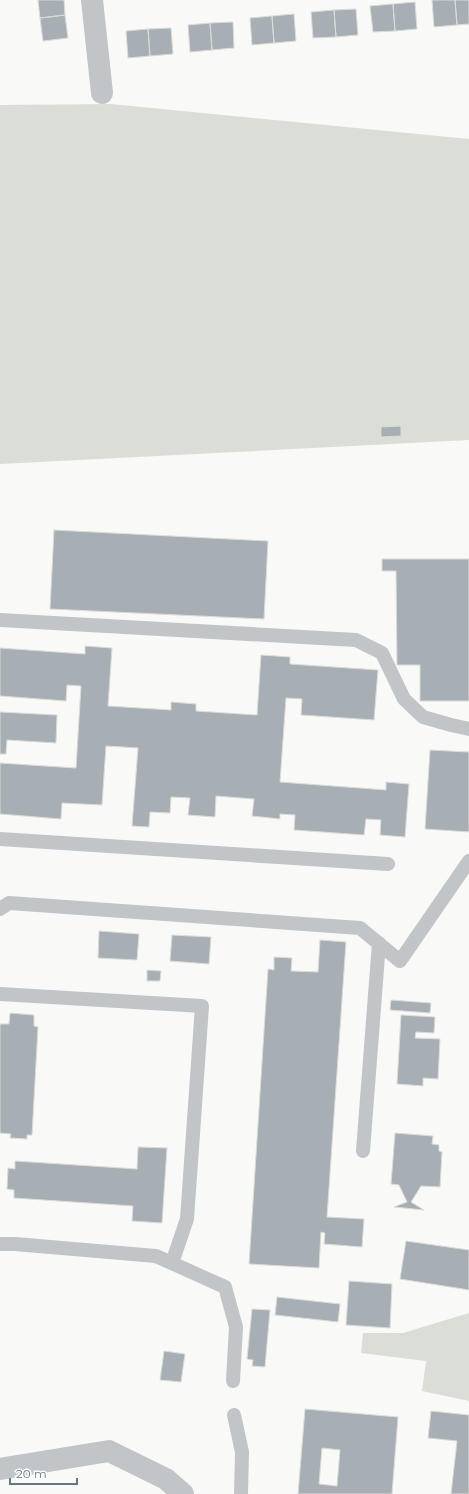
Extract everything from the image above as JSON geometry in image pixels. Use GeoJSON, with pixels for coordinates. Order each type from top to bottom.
{"type":"FeatureCollection","features":[{"type":"Feature","properties":{"kind":"street"},"geometry":{"type":"LineString","coordinates":[[92,0],[102,93]]}},
{"type":"Feature","properties":{"kind":"street"},"geometry":{"type":"LineString","coordinates":[[0,1469],[109,1451],[166,1479],[183,1494]]}},
{"type":"Feature","properties":{"kind":"lane"},"geometry":{"type":"LineString","coordinates":[[0,620],[356,640],[382,653],[404,699],[423,717],[469,729]]}},
{"type":"Feature","properties":{"kind":"lane"},"geometry":{"type":"LineString","coordinates":[[0,839],[388,864]]}},
{"type":"Feature","properties":{"kind":"lane"},"geometry":{"type":"LineString","coordinates":[[0,909],[9,903],[360,928],[400,961],[469,861]]}},
{"type":"Feature","properties":{"kind":"lane"},"geometry":{"type":"LineString","coordinates":[[363,1151],[379,943]]}},
{"type":"Feature","properties":{"kind":"lane"},"geometry":{"type":"LineString","coordinates":[[0,994],[202,1006],[187,1219],[172,1263]]}},
{"type":"Feature","properties":{"kind":"lane"},"geometry":{"type":"LineString","coordinates":[[0,1244],[23,1244],[156,1256],[225,1287],[236,1327],[233,1381]]}},
{"type":"Feature","properties":{"kind":"lane"},"geometry":{"type":"LineString","coordinates":[[234,1415],[242,1452],[241,1494]]}},
{"type":"Feature","properties":{"kind":"shaded area"},"geometry":{"type":"Polygon","coordinates":[[[111,104],[469,139],[469,440],[0,464],[0,105],[111,104]]]}},
{"type":"Feature","properties":{"kind":"shaded area"},"geometry":{"type":"Polygon","coordinates":[[[469,1313],[469,1401],[422,1391],[426,1361],[361,1353],[363,1333],[403,1333],[469,1313]]]}},
{"type":"Feature","properties":{"kind":"building"},"geometry":{"type":"Polygon","coordinates":[[[38,0],[64,0],[65,15],[40,18],[38,0]]]}},
{"type":"Feature","properties":{"kind":"building"},"geometry":{"type":"Polygon","coordinates":[[[432,0],[455,0],[457,25],[434,27],[432,0]]]}},
{"type":"Feature","properties":{"kind":"building"},"geometry":{"type":"Polygon","coordinates":[[[455,0],[469,0],[469,24],[457,25],[455,0]]]}},
{"type":"Feature","properties":{"kind":"building"},"geometry":{"type":"Polygon","coordinates":[[[415,2],[417,29],[395,31],[393,4],[415,2]]]}},
{"type":"Feature","properties":{"kind":"building"},"geometry":{"type":"Polygon","coordinates":[[[393,4],[395,31],[373,32],[370,6],[393,4]]]}},
{"type":"Feature","properties":{"kind":"building"},"geometry":{"type":"Polygon","coordinates":[[[356,9],[358,35],[336,37],[334,10],[356,9]]]}},
{"type":"Feature","properties":{"kind":"building"},"geometry":{"type":"Polygon","coordinates":[[[334,10],[336,37],[313,38],[311,12],[334,10]]]}},
{"type":"Feature","properties":{"kind":"building"},"geometry":{"type":"Polygon","coordinates":[[[294,14],[296,41],[274,43],[272,16],[294,14]]]}},
{"type":"Feature","properties":{"kind":"building"},"geometry":{"type":"Polygon","coordinates":[[[65,15],[68,38],[43,41],[40,18],[65,15]]]}},
{"type":"Feature","properties":{"kind":"building"},"geometry":{"type":"Polygon","coordinates":[[[272,16],[274,43],[252,45],[250,18],[272,16]]]}},
{"type":"Feature","properties":{"kind":"building"},"geometry":{"type":"Polygon","coordinates":[[[233,22],[234,48],[212,50],[210,23],[233,22]]]}},
{"type":"Feature","properties":{"kind":"building"},"geometry":{"type":"Polygon","coordinates":[[[210,23],[212,50],[190,52],[188,25],[210,23]]]}},
{"type":"Feature","properties":{"kind":"building"},"geometry":{"type":"Polygon","coordinates":[[[171,28],[173,54],[150,56],[148,29],[171,28]]]}},
{"type":"Feature","properties":{"kind":"building"},"geometry":{"type":"Polygon","coordinates":[[[148,29],[150,56],[128,58],[126,31],[148,29]]]}},
{"type":"Feature","properties":{"kind":"building"},"geometry":{"type":"Polygon","coordinates":[[[401,426],[401,436],[381,437],[381,427],[401,426]]]}},
{"type":"Feature","properties":{"kind":"building"},"geometry":{"type":"Polygon","coordinates":[[[54,530],[268,541],[264,619],[50,609],[54,530]]]}},
{"type":"Feature","properties":{"kind":"building"},"geometry":{"type":"Polygon","coordinates":[[[382,559],[469,559],[469,701],[420,701],[420,665],[397,665],[396,571],[382,571],[382,559]]]}},
{"type":"Feature","properties":{"kind":"building"},"geometry":{"type":"Polygon","coordinates":[[[85,646],[112,648],[108,706],[171,710],[171,702],[196,704],[196,711],[257,715],[261,655],[290,657],[290,664],[378,670],[374,720],[301,715],[302,699],[286,698],[280,782],[386,790],[386,782],[409,784],[405,837],[380,835],[381,820],[366,819],[364,835],[294,830],[295,815],[280,814],[280,819],[252,816],[254,799],[216,796],[215,817],[188,815],[190,798],[171,797],[170,813],[150,812],[149,827],[132,826],[138,748],[106,746],[102,805],[62,803],[61,819],[0,814],[0,763],[76,768],[81,686],[67,685],[66,701],[0,696],[0,648],[85,654],[85,646]]]}},
{"type":"Feature","properties":{"kind":"building"},"geometry":{"type":"Polygon","coordinates":[[[0,712],[57,715],[56,743],[7,740],[6,754],[0,754],[0,712]]]}},
{"type":"Feature","properties":{"kind":"building"},"geometry":{"type":"Polygon","coordinates":[[[430,750],[469,752],[469,832],[425,829],[430,750]]]}},
{"type":"Feature","properties":{"kind":"building"},"geometry":{"type":"Polygon","coordinates":[[[99,931],[139,934],[137,960],[98,958],[99,931]]]}},
{"type":"Feature","properties":{"kind":"building"},"geometry":{"type":"Polygon","coordinates":[[[172,935],[211,937],[209,964],[170,961],[172,935]]]}},
{"type":"Feature","properties":{"kind":"building"},"geometry":{"type":"Polygon","coordinates":[[[320,940],[346,942],[327,1217],[364,1219],[362,1247],[324,1244],[325,1233],[321,1232],[319,1268],[249,1264],[268,969],[274,970],[274,957],[292,958],[291,971],[318,972],[320,940]]]}},
{"type":"Feature","properties":{"kind":"building"},"geometry":{"type":"Polygon","coordinates":[[[147,970],[161,971],[160,981],[147,981],[147,970]]]}},
{"type":"Feature","properties":{"kind":"building"},"geometry":{"type":"Polygon","coordinates":[[[391,1000],[431,1003],[430,1013],[390,1010],[391,1000]]]}},
{"type":"Feature","properties":{"kind":"building"},"geometry":{"type":"Polygon","coordinates":[[[10,1013],[34,1015],[34,1026],[38,1027],[32,1135],[27,1135],[27,1139],[10,1138],[11,1134],[0,1133],[0,1024],[9,1024],[10,1013]]]}},
{"type":"Feature","properties":{"kind":"building"},"geometry":{"type":"Polygon","coordinates":[[[401,1015],[435,1017],[434,1033],[416,1032],[415,1038],[440,1039],[438,1079],[423,1078],[423,1086],[397,1084],[401,1015]]]}},
{"type":"Feature","properties":{"kind":"building"},"geometry":{"type":"Polygon","coordinates":[[[395,1133],[433,1136],[432,1144],[439,1145],[439,1151],[442,1152],[440,1187],[421,1186],[411,1202],[424,1210],[394,1207],[407,1202],[399,1185],[391,1184],[395,1133]]]}},
{"type":"Feature","properties":{"kind":"building"},"geometry":{"type":"Polygon","coordinates":[[[138,1147],[167,1148],[162,1223],[132,1221],[133,1206],[14,1198],[14,1190],[7,1189],[8,1168],[15,1169],[15,1161],[137,1169],[138,1147]]]}},
{"type":"Feature","properties":{"kind":"building"},"geometry":{"type":"Polygon","coordinates":[[[406,1241],[469,1250],[469,1290],[400,1279],[406,1241]]]}},
{"type":"Feature","properties":{"kind":"building"},"geometry":{"type":"Polygon","coordinates":[[[349,1281],[392,1284],[390,1328],[346,1325],[349,1281]]]}},
{"type":"Feature","properties":{"kind":"building"},"geometry":{"type":"Polygon","coordinates":[[[277,1297],[340,1304],[338,1322],[275,1315],[277,1297]]]}},
{"type":"Feature","properties":{"kind":"building"},"geometry":{"type":"Polygon","coordinates":[[[252,1309],[270,1310],[265,1367],[252,1366],[253,1360],[247,1359],[252,1309]]]}},
{"type":"Feature","properties":{"kind":"building"},"geometry":{"type":"Polygon","coordinates":[[[164,1351],[185,1354],[181,1382],[160,1380],[164,1351]]]}},
{"type":"Feature","properties":{"kind":"building"},"geometry":{"type":"Polygon","coordinates":[[[305,1409],[398,1417],[392,1494],[298,1494],[305,1409]],[[322,1448],[319,1484],[337,1486],[340,1450],[322,1448]]]}},
{"type":"Feature","properties":{"kind":"building"},"geometry":{"type":"Polygon","coordinates":[[[431,1411],[469,1415],[469,1494],[451,1494],[457,1441],[428,1438],[431,1411]]]}}]}
